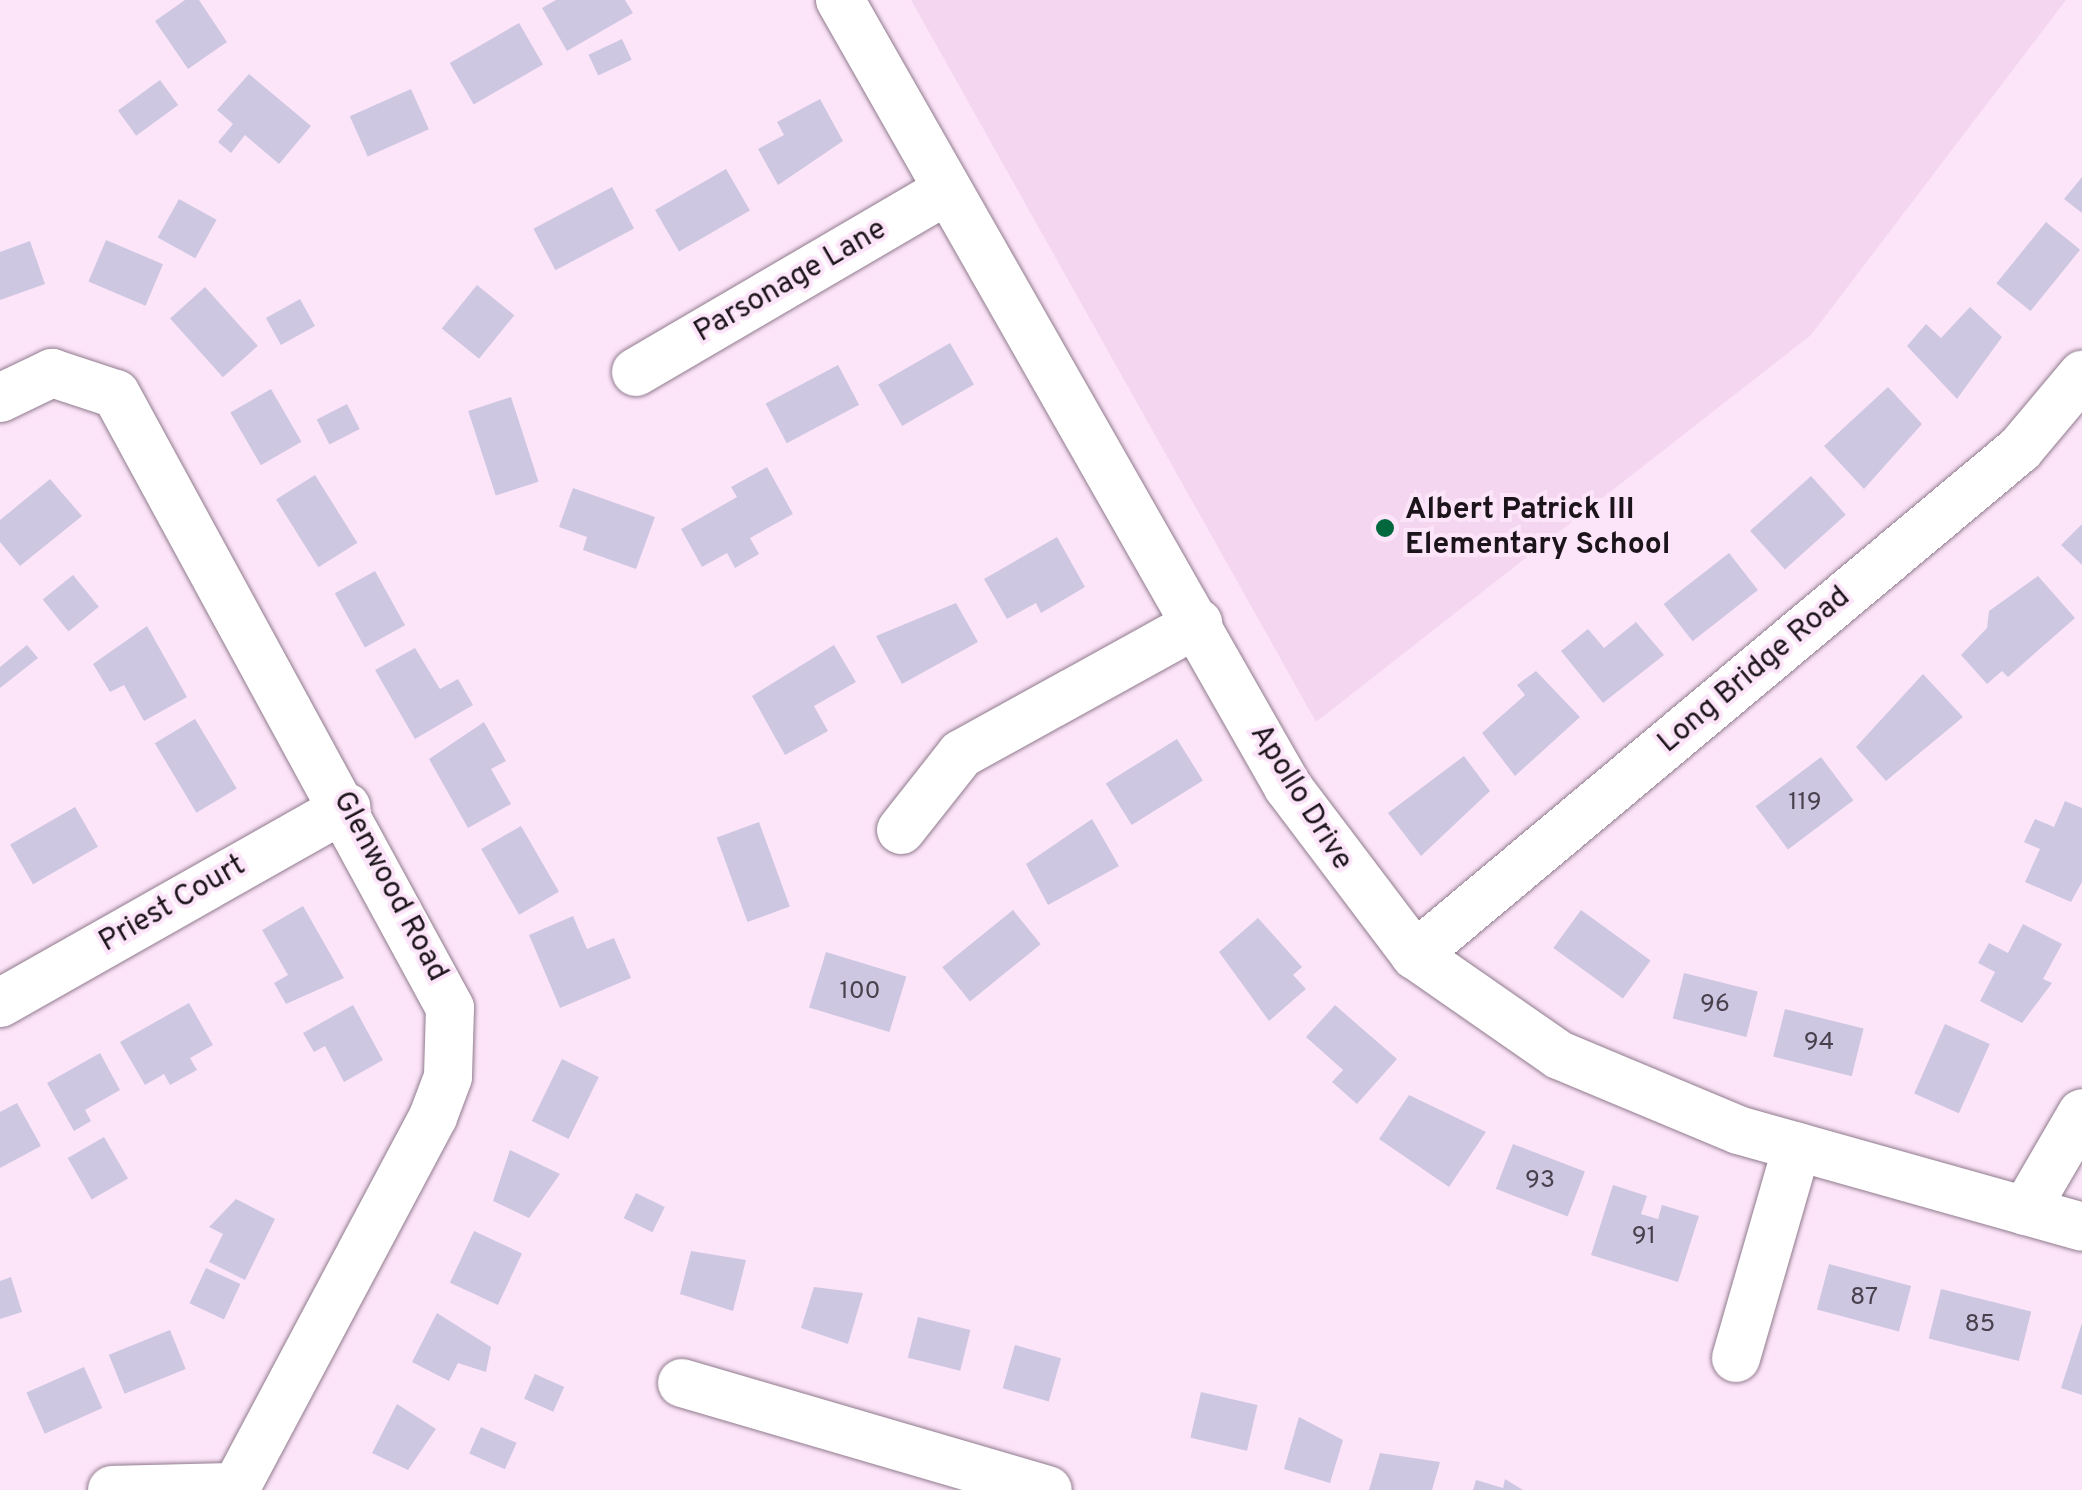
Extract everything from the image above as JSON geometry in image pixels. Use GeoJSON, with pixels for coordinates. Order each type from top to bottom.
{"type":"FeatureCollection","features":[{"type":"Feature","properties":{"kind":"street","name":"Apollo Drive"},"geometry":{"type":"LineString","coordinates":[[840,0],[1288,787],[1416,955],[1559,1055],[1797,1147],[2082,1228]]}},
{"type":"Feature","properties":{"kind":"street","name":"Parsonage Lane"},"geometry":{"type":"LineString","coordinates":[[636,372],[946,191]]}},
{"type":"Feature","properties":{"kind":"street","name":"Glenwood Road"},"geometry":{"type":"LineString","coordinates":[[0,398],[35,377],[74,374],[116,394],[137,423],[441,978],[454,1038],[448,1077],[236,1488]]}},
{"type":"Feature","properties":{"kind":"street","name":"Long Bridge Road"},"geometry":{"type":"LineString","coordinates":[[1416,955],[2020,449],[2082,375]]}},
{"type":"Feature","properties":{"kind":"street"},"geometry":{"type":"LineString","coordinates":[[900,830],[962,754],[1198,623]]}},
{"type":"Feature","properties":{"kind":"street","name":"Priest Court"},"geometry":{"type":"LineString","coordinates":[[0,1002],[346,806]]}},
{"type":"Feature","properties":{"kind":"street"},"geometry":{"type":"LineString","coordinates":[[2026,1211],[2082,1112]]}},
{"type":"Feature","properties":{"kind":"street"},"geometry":{"type":"LineString","coordinates":[[1736,1358],[1797,1147]]}},
{"type":"Feature","properties":{"kind":"street"},"geometry":{"type":"LineString","coordinates":[[682,1383],[1048,1490]]}},
{"type":"Feature","properties":{"kind":"street"},"geometry":{"type":"LineString","coordinates":[[112,1490],[181,1481],[236,1488]]}},
{"type":"Feature","properties":{"kind":"shaded area","name":"Albert Patrick III Elementary School"},"geometry":{"type":"Polygon","coordinates":[[[911,0],[2066,0],[1811,335],[1316,722],[911,0]]]}},
{"type":"Feature","properties":{"kind":"building"},"geometry":{"type":"Polygon","coordinates":[[[185,0],[199,0],[227,42],[188,69],[155,21],[185,0]]]}},
{"type":"Feature","properties":{"kind":"building"},"geometry":{"type":"Polygon","coordinates":[[[556,0],[625,0],[633,13],[567,51],[542,8],[556,0]]]}},
{"type":"Feature","properties":{"kind":"building"},"geometry":{"type":"Polygon","coordinates":[[[519,23],[543,65],[474,105],[450,63],[519,23]]]}},
{"type":"Feature","properties":{"kind":"building"},"geometry":{"type":"Polygon","coordinates":[[[622,39],[632,60],[598,75],[588,55],[622,39]]]}},
{"type":"Feature","properties":{"kind":"building"},"geometry":{"type":"Polygon","coordinates":[[[249,74],[311,126],[279,164],[245,135],[231,153],[218,142],[233,124],[217,110],[249,74]]]}},
{"type":"Feature","properties":{"kind":"building"},"geometry":{"type":"Polygon","coordinates":[[[160,80],[178,105],[136,136],[118,111],[160,80]]]}},
{"type":"Feature","properties":{"kind":"building"},"geometry":{"type":"Polygon","coordinates":[[[411,89],[429,129],[368,156],[350,116],[411,89]]]}},
{"type":"Feature","properties":{"kind":"building"},"geometry":{"type":"Polygon","coordinates":[[[820,99],[843,141],[778,185],[758,149],[784,135],[777,122],[820,99]]]}},
{"type":"Feature","properties":{"kind":"building"},"geometry":{"type":"Polygon","coordinates":[[[726,169],[750,211],[679,252],[655,210],[726,169]]]}},
{"type":"Feature","properties":{"kind":"building"},"geometry":{"type":"Polygon","coordinates":[[[2082,177],[2082,213],[2064,199],[2082,177]]]}},
{"type":"Feature","properties":{"kind":"building"},"geometry":{"type":"Polygon","coordinates":[[[612,187],[634,228],[555,270],[533,229],[612,187]]]}},
{"type":"Feature","properties":{"kind":"building"},"geometry":{"type":"Polygon","coordinates":[[[179,199],[217,220],[195,258],[158,237],[179,199]]]}},
{"type":"Feature","properties":{"kind":"building"},"geometry":{"type":"Polygon","coordinates":[[[2046,222],[2080,250],[2030,311],[1996,283],[2046,222]]]}},
{"type":"Feature","properties":{"kind":"building"},"geometry":{"type":"Polygon","coordinates":[[[106,240],[163,264],[145,306],[88,281],[106,240]]]}},
{"type":"Feature","properties":{"kind":"building"},"geometry":{"type":"Polygon","coordinates":[[[30,241],[45,284],[0,300],[0,252],[30,241]]]}},
{"type":"Feature","properties":{"kind":"building"},"geometry":{"type":"Polygon","coordinates":[[[477,285],[514,315],[479,359],[442,329],[477,285]]]}},
{"type":"Feature","properties":{"kind":"building"},"geometry":{"type":"Polygon","coordinates":[[[205,287],[258,346],[223,377],[170,318],[205,287]]]}},
{"type":"Feature","properties":{"kind":"building"},"geometry":{"type":"Polygon","coordinates":[[[300,299],[315,326],[281,345],[266,318],[300,299]]]}},
{"type":"Feature","properties":{"kind":"building"},"geometry":{"type":"Polygon","coordinates":[[[1970,307],[2002,337],[1957,399],[1907,346],[1926,324],[1941,338],[1970,307]]]}},
{"type":"Feature","properties":{"kind":"building"},"geometry":{"type":"Polygon","coordinates":[[[950,343],[974,385],[902,426],[878,384],[950,343]]]}},
{"type":"Feature","properties":{"kind":"building"},"geometry":{"type":"Polygon","coordinates":[[[838,365],[859,405],[787,443],[766,403],[838,365]]]}},
{"type":"Feature","properties":{"kind":"building"},"geometry":{"type":"Polygon","coordinates":[[[1888,387],[1922,424],[1864,489],[1824,446],[1888,387]]]}},
{"type":"Feature","properties":{"kind":"building"},"geometry":{"type":"Polygon","coordinates":[[[271,389],[302,442],[261,465],[230,412],[271,389]]]}},
{"type":"Feature","properties":{"kind":"building"},"geometry":{"type":"Polygon","coordinates":[[[511,397],[539,482],[496,496],[468,411],[511,397]]]}},
{"type":"Feature","properties":{"kind":"building"},"geometry":{"type":"Polygon","coordinates":[[[347,404],[360,429],[329,444],[317,419],[347,404]]]}},
{"type":"Feature","properties":{"kind":"building"},"geometry":{"type":"Polygon","coordinates":[[[767,467],[793,514],[750,538],[759,554],[735,568],[727,553],[702,567],[681,529],[737,497],[731,487],[767,467]]]}},
{"type":"Feature","properties":{"kind":"building"},"geometry":{"type":"Polygon","coordinates":[[[315,475],[357,543],[318,567],[276,499],[315,475]]]}},
{"type":"Feature","properties":{"kind":"building"},"geometry":{"type":"Polygon","coordinates":[[[1811,476],[1846,515],[1785,570],[1750,531],[1811,476]]]}},
{"type":"Feature","properties":{"kind":"building"},"geometry":{"type":"Polygon","coordinates":[[[50,479],[82,516],[20,566],[0,542],[0,520],[50,479]]]}},
{"type":"Feature","properties":{"kind":"building"},"geometry":{"type":"Polygon","coordinates":[[[573,488],[655,517],[636,569],[583,550],[587,537],[559,527],[573,488]]]}},
{"type":"Feature","properties":{"kind":"building"},"geometry":{"type":"Polygon","coordinates":[[[2082,524],[2082,565],[2061,545],[2082,524]]]}},
{"type":"Feature","properties":{"kind":"building"},"geometry":{"type":"Polygon","coordinates":[[[1057,537],[1085,587],[1041,613],[1036,603],[1007,619],[984,579],[1057,537]]]}},
{"type":"Feature","properties":{"kind":"building"},"geometry":{"type":"Polygon","coordinates":[[[1729,553],[1758,590],[1693,641],[1664,604],[1729,553]]]}},
{"type":"Feature","properties":{"kind":"building"},"geometry":{"type":"Polygon","coordinates":[[[375,571],[405,625],[365,648],[335,593],[375,571]]]}},
{"type":"Feature","properties":{"kind":"building"},"geometry":{"type":"Polygon","coordinates":[[[73,575],[99,607],[68,631],[43,600],[73,575]]]}},
{"type":"Feature","properties":{"kind":"building"},"geometry":{"type":"Polygon","coordinates":[[[2038,576],[2075,618],[2008,677],[2002,671],[1987,684],[1961,655],[1987,628],[1989,611],[2038,576]]]}},
{"type":"Feature","properties":{"kind":"building"},"geometry":{"type":"Polygon","coordinates":[[[956,603],[978,642],[902,684],[876,636],[956,603]]]}},
{"type":"Feature","properties":{"kind":"building"},"geometry":{"type":"Polygon","coordinates":[[[1636,622],[1664,655],[1603,703],[1561,651],[1588,629],[1604,648],[1636,622]]]}},
{"type":"Feature","properties":{"kind":"building"},"geometry":{"type":"Polygon","coordinates":[[[147,626],[187,697],[144,721],[124,685],[110,692],[93,664],[147,626]]]}},
{"type":"Feature","properties":{"kind":"building"},"geometry":{"type":"Polygon","coordinates":[[[27,645],[38,658],[0,688],[0,667],[27,645]]]}},
{"type":"Feature","properties":{"kind":"building"},"geometry":{"type":"Polygon","coordinates":[[[834,645],[856,682],[814,706],[828,731],[785,755],[752,696],[834,645]]]}},
{"type":"Feature","properties":{"kind":"building"},"geometry":{"type":"Polygon","coordinates":[[[415,648],[440,689],[458,679],[473,705],[415,739],[375,670],[415,648]]]}},
{"type":"Feature","properties":{"kind":"building"},"geometry":{"type":"Polygon","coordinates":[[[1536,671],[1580,717],[1515,776],[1482,733],[1525,695],[1517,685],[1536,671]]]}},
{"type":"Feature","properties":{"kind":"building"},"geometry":{"type":"Polygon","coordinates":[[[1923,674],[1963,717],[1886,781],[1856,747],[1923,674]]]}},
{"type":"Feature","properties":{"kind":"building"},"geometry":{"type":"Polygon","coordinates":[[[195,719],[237,788],[196,813],[155,743],[195,719]]]}},
{"type":"Feature","properties":{"kind":"building"},"geometry":{"type":"Polygon","coordinates":[[[484,722],[506,761],[491,769],[511,804],[468,828],[429,759],[484,722]]]}},
{"type":"Feature","properties":{"kind":"building"},"geometry":{"type":"Polygon","coordinates":[[[1177,739],[1203,781],[1132,825],[1106,784],[1177,739]]]}},
{"type":"Feature","properties":{"kind":"building"},"geometry":{"type":"Polygon","coordinates":[[[1464,756],[1490,791],[1421,856],[1388,813],[1464,756]]]}},
{"type":"Feature","properties":{"kind":"building"},"geometry":{"type":"Polygon","coordinates":[[[1821,757],[1853,800],[1788,849],[1756,806],[1821,757]]]}},
{"type":"Feature","properties":{"kind":"building"},"geometry":{"type":"Polygon","coordinates":[[[2065,801],[2082,808],[2082,882],[2071,902],[2025,882],[2040,849],[2024,842],[2035,819],[2054,827],[2065,801]]]}},
{"type":"Feature","properties":{"kind":"building"},"geometry":{"type":"Polygon","coordinates":[[[75,807],[98,847],[33,884],[10,844],[75,807]]]}},
{"type":"Feature","properties":{"kind":"building"},"geometry":{"type":"Polygon","coordinates":[[[1092,819],[1119,866],[1048,905],[1026,864],[1092,819]]]}},
{"type":"Feature","properties":{"kind":"building"},"geometry":{"type":"Polygon","coordinates":[[[759,822],[790,907],[747,922],[717,837],[759,822]]]}},
{"type":"Feature","properties":{"kind":"building"},"geometry":{"type":"Polygon","coordinates":[[[521,826],[559,892],[519,915],[481,849],[521,826]]]}},
{"type":"Feature","properties":{"kind":"building"},"geometry":{"type":"Polygon","coordinates":[[[303,906],[344,978],[286,1004],[274,983],[288,975],[262,930],[303,906]]]}},
{"type":"Feature","properties":{"kind":"building"},"geometry":{"type":"Polygon","coordinates":[[[1013,910],[1041,944],[970,1001],[942,967],[1013,910]]]}},
{"type":"Feature","properties":{"kind":"building"},"geometry":{"type":"Polygon","coordinates":[[[1581,910],[1651,961],[1623,999],[1553,948],[1581,910]]]}},
{"type":"Feature","properties":{"kind":"building"},"geometry":{"type":"Polygon","coordinates":[[[573,916],[587,949],[614,938],[631,978],[560,1008],[529,935],[573,916]]]}},
{"type":"Feature","properties":{"kind":"building"},"geometry":{"type":"Polygon","coordinates":[[[1258,918],[1302,967],[1293,975],[1306,989],[1269,1021],[1219,952],[1258,918]]]}},
{"type":"Feature","properties":{"kind":"building"},"geometry":{"type":"Polygon","coordinates":[[[2023,924],[2062,944],[2043,979],[2052,983],[2022,1023],[1980,1001],[1995,972],[1978,963],[1989,943],[2008,953],[2023,924]]]}},
{"type":"Feature","properties":{"kind":"building"},"geometry":{"type":"Polygon","coordinates":[[[826,952],[906,977],[889,1032],[809,1007],[826,952]]]}},
{"type":"Feature","properties":{"kind":"building"},"geometry":{"type":"Polygon","coordinates":[[[1684,973],[1758,991],[1746,1037],[1673,1019],[1684,973]]]}},
{"type":"Feature","properties":{"kind":"building"},"geometry":{"type":"Polygon","coordinates":[[[189,1003],[213,1045],[190,1058],[197,1070],[170,1085],[164,1074],[145,1085],[120,1042],[189,1003]]]}},
{"type":"Feature","properties":{"kind":"building"},"geometry":{"type":"Polygon","coordinates":[[[353,1005],[383,1060],[344,1082],[325,1046],[314,1052],[303,1033],[353,1005]]]}},
{"type":"Feature","properties":{"kind":"building"},"geometry":{"type":"Polygon","coordinates":[[[1335,1005],[1397,1059],[1357,1104],[1332,1082],[1343,1070],[1306,1037],[1335,1005]]]}},
{"type":"Feature","properties":{"kind":"building"},"geometry":{"type":"Polygon","coordinates":[[[1785,1009],[1864,1029],[1852,1076],[1773,1057],[1785,1009]]]}},
{"type":"Feature","properties":{"kind":"building"},"geometry":{"type":"Polygon","coordinates":[[[1945,1024],[1990,1044],[1959,1113],[1914,1093],[1945,1024]]]}},
{"type":"Feature","properties":{"kind":"building"},"geometry":{"type":"Polygon","coordinates":[[[100,1053],[120,1090],[85,1110],[91,1121],[74,1131],[47,1083],[100,1053]]]}},
{"type":"Feature","properties":{"kind":"building"},"geometry":{"type":"Polygon","coordinates":[[[562,1059],[599,1077],[569,1139],[532,1121],[562,1059]]]}},
{"type":"Feature","properties":{"kind":"building"},"geometry":{"type":"Polygon","coordinates":[[[1409,1095],[1486,1132],[1449,1187],[1379,1139],[1409,1095]]]}},
{"type":"Feature","properties":{"kind":"building"},"geometry":{"type":"Polygon","coordinates":[[[17,1103],[41,1146],[0,1168],[0,1112],[17,1103]]]}},
{"type":"Feature","properties":{"kind":"building"},"geometry":{"type":"Polygon","coordinates":[[[104,1137],[128,1179],[92,1200],[68,1158],[104,1137]]]}},
{"type":"Feature","properties":{"kind":"building"},"geometry":{"type":"Polygon","coordinates":[[[1513,1144],[1585,1172],[1568,1216],[1496,1189],[1513,1144]]]}},
{"type":"Feature","properties":{"kind":"building"},"geometry":{"type":"Polygon","coordinates":[[[510,1150],[560,1174],[529,1218],[493,1201],[510,1150]]]}},
{"type":"Feature","properties":{"kind":"building"},"geometry":{"type":"Polygon","coordinates":[[[1613,1185],[1647,1196],[1641,1214],[1658,1219],[1662,1205],[1699,1216],[1678,1282],[1591,1255],[1613,1185]]]}},
{"type":"Feature","properties":{"kind":"building"},"geometry":{"type":"Polygon","coordinates":[[[636,1193],[665,1207],[652,1232],[624,1218],[636,1193]]]}},
{"type":"Feature","properties":{"kind":"building"},"geometry":{"type":"Polygon","coordinates":[[[236,1199],[275,1219],[245,1280],[209,1262],[223,1234],[209,1227],[236,1199]]]}},
{"type":"Feature","properties":{"kind":"building"},"geometry":{"type":"Polygon","coordinates":[[[474,1231],[522,1253],[498,1305],[450,1283],[474,1231]]]}},
{"type":"Feature","properties":{"kind":"building"},"geometry":{"type":"Polygon","coordinates":[[[691,1251],[746,1260],[733,1311],[680,1294],[691,1251]]]}},
{"type":"Feature","properties":{"kind":"building"},"geometry":{"type":"Polygon","coordinates":[[[1829,1264],[1911,1286],[1899,1331],[1817,1309],[1829,1264]]]}},
{"type":"Feature","properties":{"kind":"building"},"geometry":{"type":"Polygon","coordinates":[[[206,1268],[240,1284],[224,1319],[190,1303],[206,1268]]]}},
{"type":"Feature","properties":{"kind":"building"},"geometry":{"type":"Polygon","coordinates":[[[11,1277],[22,1312],[0,1319],[0,1281],[11,1277]]]}},
{"type":"Feature","properties":{"kind":"building"},"geometry":{"type":"Polygon","coordinates":[[[814,1287],[863,1293],[848,1344],[801,1328],[814,1287]]]}},
{"type":"Feature","properties":{"kind":"building"},"geometry":{"type":"Polygon","coordinates":[[[1941,1289],[2031,1311],[2019,1361],[1929,1338],[1941,1289]]]}},
{"type":"Feature","properties":{"kind":"building"},"geometry":{"type":"Polygon","coordinates":[[[437,1313],[491,1347],[486,1372],[458,1363],[449,1381],[412,1362],[437,1313]]]}},
{"type":"Feature","properties":{"kind":"building"},"geometry":{"type":"Polygon","coordinates":[[[918,1317],[970,1330],[960,1371],[908,1358],[918,1317]]]}},
{"type":"Feature","properties":{"kind":"building"},"geometry":{"type":"Polygon","coordinates":[[[2082,1323],[2082,1395],[2061,1388],[2082,1323]]]}},
{"type":"Feature","properties":{"kind":"building"},"geometry":{"type":"Polygon","coordinates":[[[170,1330],[186,1369],[125,1394],[109,1355],[170,1330]]]}},
{"type":"Feature","properties":{"kind":"building"},"geometry":{"type":"Polygon","coordinates":[[[1015,1345],[1061,1358],[1049,1401],[1003,1388],[1015,1345]]]}},
{"type":"Feature","properties":{"kind":"building"},"geometry":{"type":"Polygon","coordinates":[[[84,1367],[102,1408],[45,1434],[26,1393],[84,1367]]]}},
{"type":"Feature","properties":{"kind":"building"},"geometry":{"type":"Polygon","coordinates":[[[535,1374],[564,1387],[553,1412],[524,1399],[535,1374]]]}},
{"type":"Feature","properties":{"kind":"building"},"geometry":{"type":"Polygon","coordinates":[[[1201,1392],[1258,1405],[1247,1451],[1190,1438],[1201,1392]]]}},
{"type":"Feature","properties":{"kind":"building"},"geometry":{"type":"Polygon","coordinates":[[[397,1404],[436,1429],[408,1470],[372,1453],[397,1404]]]}},
{"type":"Feature","properties":{"kind":"building"},"geometry":{"type":"Polygon","coordinates":[[[1299,1417],[1343,1440],[1330,1483],[1284,1469],[1299,1417]]]}},
{"type":"Feature","properties":{"kind":"building"},"geometry":{"type":"Polygon","coordinates":[[[481,1427],[517,1443],[505,1469],[469,1453],[481,1427]]]}},
{"type":"Feature","properties":{"kind":"building"},"geometry":{"type":"Polygon","coordinates":[[[1380,1453],[1440,1462],[1432,1490],[1369,1490],[1380,1453]]]}},
{"type":"Feature","properties":{"kind":"building"},"geometry":{"type":"Polygon","coordinates":[[[1505,1479],[1523,1490],[1473,1490],[1476,1480],[1503,1488],[1505,1479]]]}},
{"type":"Feature","properties":{"kind":"place","name":"Albert Patrick III Elementary School"},"geometry":{"type":"Point","coordinates":[1385,528]}}]}
